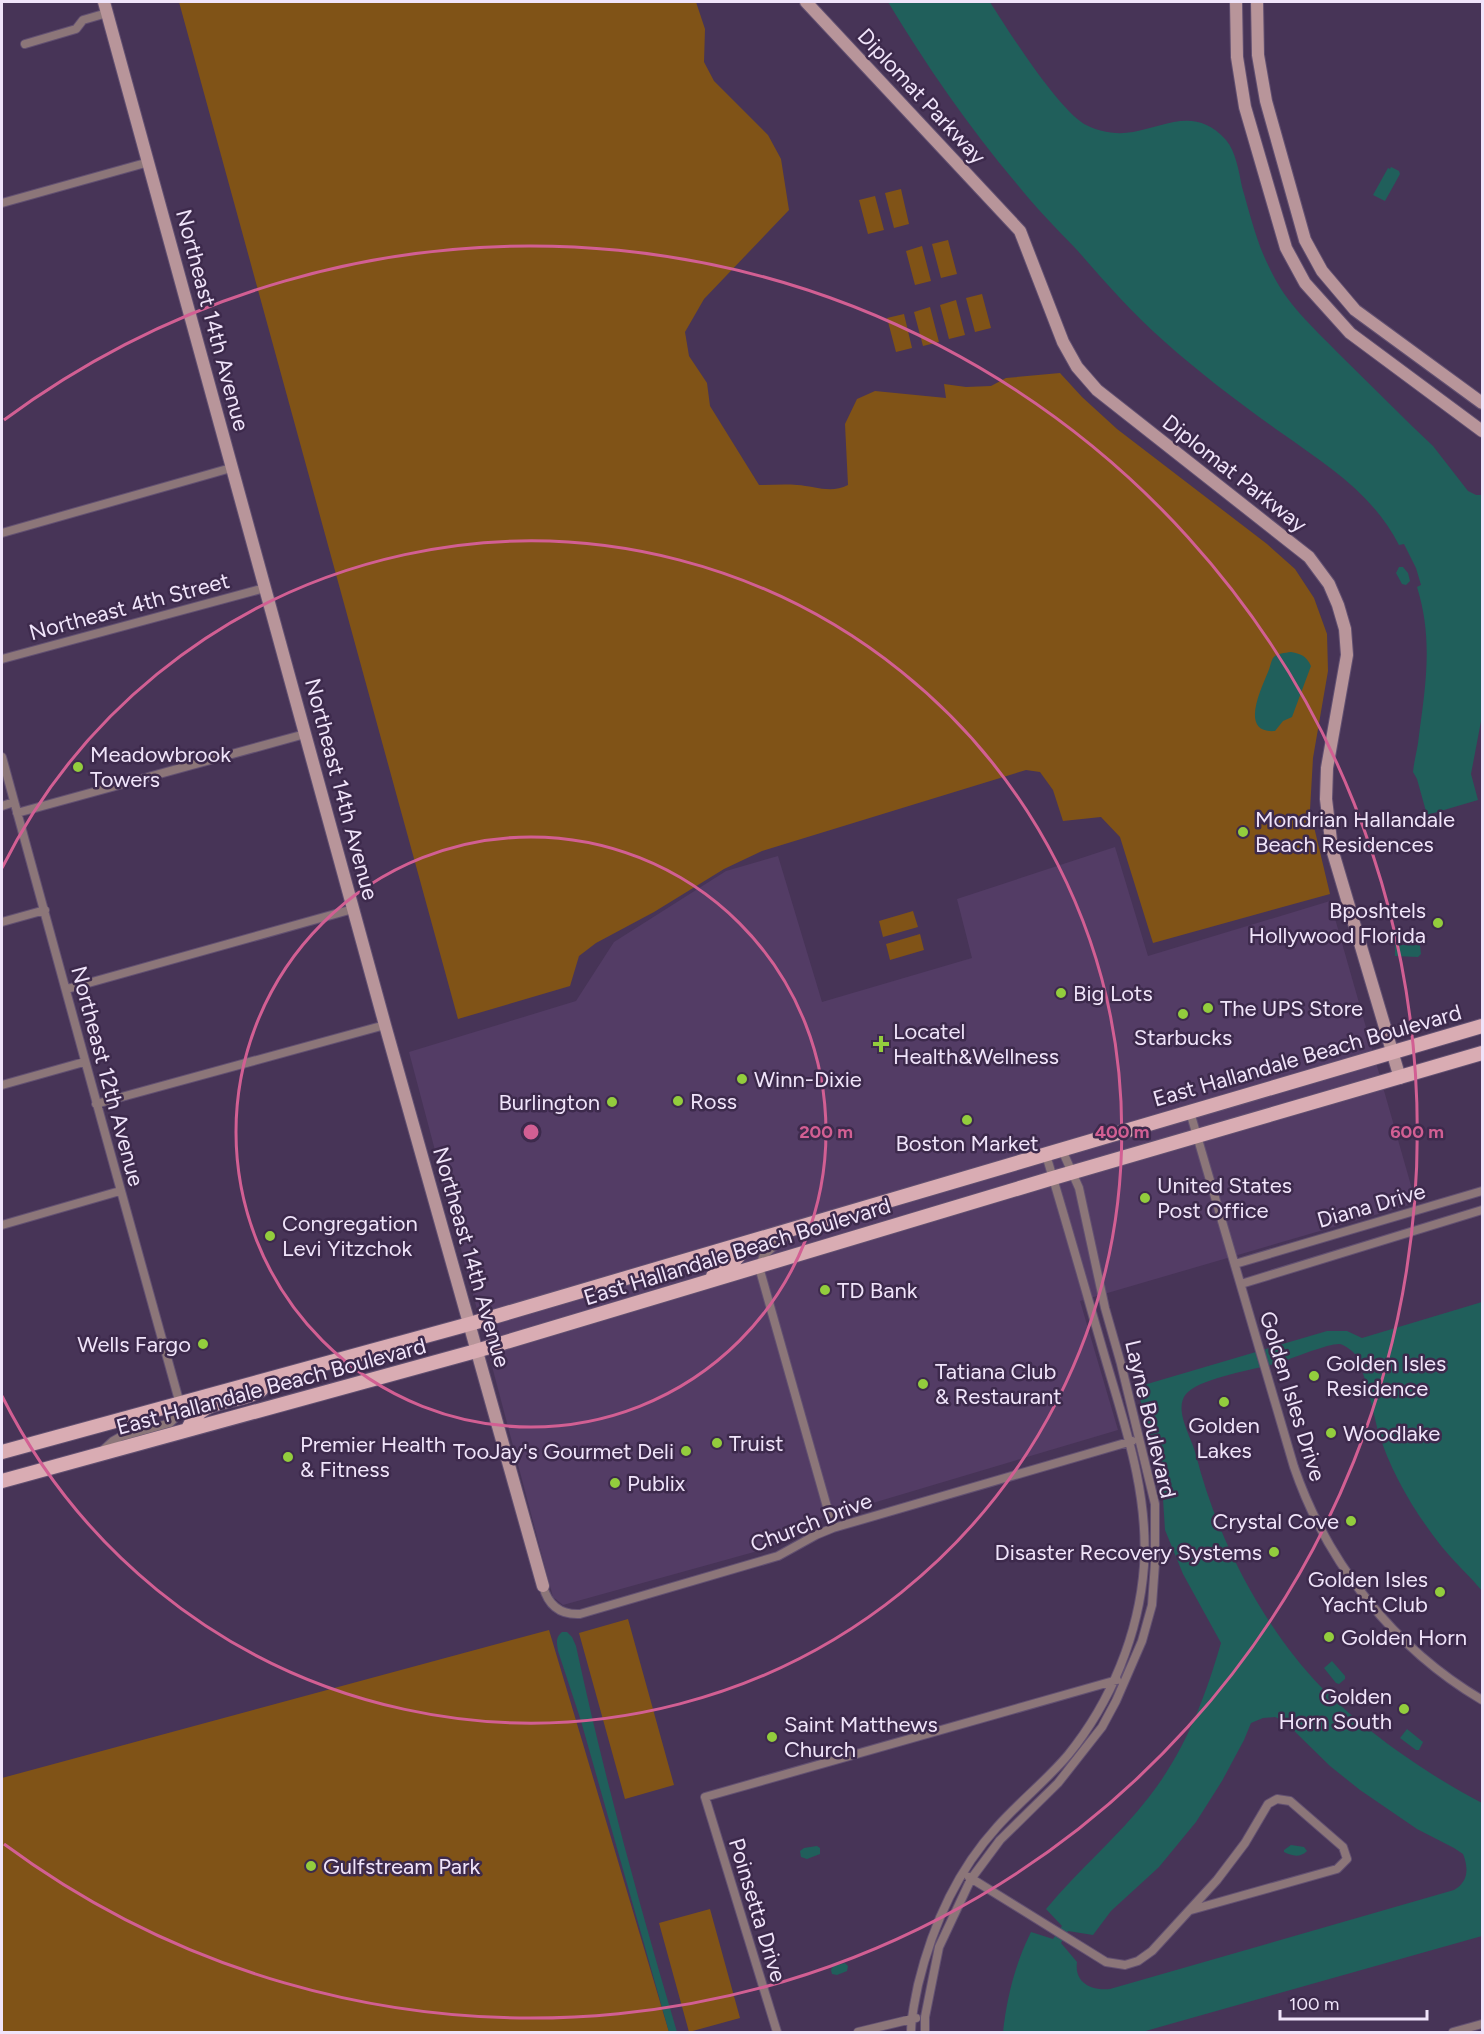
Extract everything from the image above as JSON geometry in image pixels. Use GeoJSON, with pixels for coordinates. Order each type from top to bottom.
{"type":"FeatureCollection","features":[{"type":"Feature","properties":{"kind":"main road","name":"East Hallandale Beach Boulevard"},"geometry":{"type":"LineString","coordinates":[[2,1452],[469,1324],[1482,1026]]}},
{"type":"Feature","properties":{"kind":"main road","name":"East Hallandale Beach Boulevard"},"geometry":{"type":"LineString","coordinates":[[2,1481],[477,1351],[1072,1172],[1482,1053]]}},
{"type":"Feature","properties":{"kind":"main road"},"geometry":{"type":"LineString","coordinates":[[702,1284],[733,1262],[750,1242]]}},
{"type":"Feature","properties":{"kind":"main road"},"geometry":{"type":"LineString","coordinates":[[188,1429],[197,1413],[214,1405],[257,1393],[273,1379]]}},
{"type":"Feature","properties":{"kind":"street","name":"Diplomat Parkway"},"geometry":{"type":"LineString","coordinates":[[806,2],[1020,231],[1063,342],[1077,367],[1097,390],[1309,557],[1329,584],[1345,629],[1347,655],[1327,768],[1326,799],[1331,840],[1400,1078]]}},
{"type":"Feature","properties":{"kind":"street"},"geometry":{"type":"LineString","coordinates":[[1236,2],[1237,57],[1241,89],[1286,248],[1305,283],[1350,333],[1482,431]]}},
{"type":"Feature","properties":{"kind":"street"},"geometry":{"type":"LineString","coordinates":[[1257,2],[1258,55],[1262,85],[1305,240],[1322,271],[1354,310],[1482,404]]}},
{"type":"Feature","properties":{"kind":"street"},"geometry":{"type":"LineString","coordinates":[[25,44],[76,29],[83,20],[106,7]]}},
{"type":"Feature","properties":{"kind":"street","name":"Northeast 14th Avenue"},"geometry":{"type":"LineString","coordinates":[[106,7],[385,1025],[543,1586]]}},
{"type":"Feature","properties":{"kind":"street"},"geometry":{"type":"LineString","coordinates":[[1241,89],[1262,85]]}},
{"type":"Feature","properties":{"kind":"street"},"geometry":{"type":"LineString","coordinates":[[1256,147],[1277,141]]}},
{"type":"Feature","properties":{"kind":"street"},"geometry":{"type":"LineString","coordinates":[[2,203],[149,162]]}},
{"type":"Feature","properties":{"kind":"street"},"geometry":{"type":"LineString","coordinates":[[2,533],[231,468]]}},
{"type":"Feature","properties":{"kind":"street","name":"Northeast 4th Street"},"geometry":{"type":"LineString","coordinates":[[2,659],[265,588]]}},
{"type":"Feature","properties":{"kind":"street"},"geometry":{"type":"LineString","coordinates":[[17,813],[305,735]]}},
{"type":"Feature","properties":{"kind":"street","name":"Northeast 12th Avenue"},"geometry":{"type":"LineString","coordinates":[[2,757],[67,989],[84,1062],[180,1404]]}},
{"type":"Feature","properties":{"kind":"street"},"geometry":{"type":"LineString","coordinates":[[2,806],[14,802]]}},
{"type":"Feature","properties":{"kind":"street"},"geometry":{"type":"LineString","coordinates":[[67,989],[353,909]]}},
{"type":"Feature","properties":{"kind":"street"},"geometry":{"type":"LineString","coordinates":[[2,922],[45,910]]}},
{"type":"Feature","properties":{"kind":"street"},"geometry":{"type":"LineString","coordinates":[[96,1104],[385,1025]]}},
{"type":"Feature","properties":{"kind":"street"},"geometry":{"type":"LineString","coordinates":[[2,1085],[84,1062]]}},
{"type":"Feature","properties":{"kind":"street","name":"Golden Isles Drive"},"geometry":{"type":"LineString","coordinates":[[1190,1112],[1300,1484],[1308,1503],[1338,1560],[1354,1584],[1393,1628],[1436,1668],[1482,1700]]}},
{"type":"Feature","properties":{"kind":"street","name":"Layne Boulevard"},"geometry":{"type":"LineString","coordinates":[[925,2032],[924,2017],[939,1947],[971,1879],[1000,1840],[1058,1783],[1102,1727],[1127,1678],[1142,1641],[1152,1605],[1155,1504],[1121,1364],[1102,1298],[1079,1188],[1062,1150]]}},
{"type":"Feature","properties":{"kind":"street","name":"Layne Boulevard"},"geometry":{"type":"LineString","coordinates":[[911,2032],[911,2018],[926,1951],[946,1902],[964,1869],[994,1830],[1068,1755],[1101,1709],[1126,1650],[1137,1611],[1144,1566],[1143,1504],[1129,1441],[1046,1155]]}},
{"type":"Feature","properties":{"kind":"street"},"geometry":{"type":"LineString","coordinates":[[2,1225],[120,1191]]}},
{"type":"Feature","properties":{"kind":"street","name":"Diana Drive"},"geometry":{"type":"LineString","coordinates":[[1235,1264],[1482,1191]]}},
{"type":"Feature","properties":{"kind":"street","name":"Diana Drive"},"geometry":{"type":"LineString","coordinates":[[1241,1284],[1482,1210]]}},
{"type":"Feature","properties":{"kind":"street"},"geometry":{"type":"LineString","coordinates":[[796,1229],[781,1238],[764,1255],[759,1267],[833,1528]]}},
{"type":"Feature","properties":{"kind":"street"},"geometry":{"type":"LineString","coordinates":[[96,1456],[120,1437],[170,1423],[177,1416],[180,1404]]}},
{"type":"Feature","properties":{"kind":"street","name":"Church Drive"},"geometry":{"type":"LineString","coordinates":[[543,1586],[546,1596],[557,1609],[564,1613],[580,1614],[778,1556],[833,1528],[1139,1439]]}},
{"type":"Feature","properties":{"kind":"street"},"geometry":{"type":"LineString","coordinates":[[1144,1532],[1154,1533]]}},
{"type":"Feature","properties":{"kind":"street"},"geometry":{"type":"LineString","coordinates":[[1114,1680],[1127,1678]]}},
{"type":"Feature","properties":{"kind":"street","name":"Poinsetta Drive"},"geometry":{"type":"LineString","coordinates":[[777,2032],[705,1797],[1114,1680]]}},
{"type":"Feature","properties":{"kind":"street"},"geometry":{"type":"LineString","coordinates":[[964,1869],[971,1879],[1106,1962],[1125,1965],[1138,1961],[1152,1951],[1191,1910],[1245,1843],[1268,1804],[1277,1799],[1290,1801],[1343,1847],[1347,1859],[1337,1869],[1191,1910]]}},
{"type":"Feature","properties":{"kind":"street"},"geometry":{"type":"LineString","coordinates":[[858,2032],[911,2018],[924,2017]]}},
{"type":"Feature","properties":{"kind":"street"},"geometry":{"type":"LineString","coordinates":[[1453,2032],[1482,2024]]}},
{"type":"Feature","properties":{"kind":"shaded area"},"geometry":{"type":"Polygon","coordinates":[[[179,2],[696,2],[705,29],[704,62],[714,81],[768,135],[781,159],[789,210],[704,299],[685,332],[689,356],[707,383],[710,406],[759,485],[835,489],[848,485],[845,424],[857,399],[875,391],[946,398],[944,384],[966,387],[991,386],[1006,378],[1060,373],[1117,429],[1267,544],[1295,569],[1314,598],[1327,634],[1328,671],[1313,758],[1310,810],[1330,894],[1153,943],[1120,837],[1101,817],[1063,821],[1053,790],[1040,772],[1026,770],[762,851],[724,869],[654,912],[596,943],[579,956],[570,986],[458,1019],[179,2]]]}},
{"type":"Feature","properties":{"kind":"shaded area"},"geometry":{"type":"Polygon","coordinates":[[[888,2],[990,2],[1060,102],[1090,127],[1108,132],[1127,133],[1169,123],[1192,121],[1215,130],[1226,140],[1235,156],[1261,249],[1284,293],[1318,333],[1433,446],[1468,491],[1482,495],[1482,716],[1471,774],[1478,800],[1427,815],[1413,772],[1424,697],[1427,643],[1417,587],[1421,585],[1416,568],[1404,544],[1399,545],[1376,511],[1348,482],[1208,378],[1153,331],[1120,298],[1031,201],[981,140],[917,49],[888,2]]]}},
{"type":"Feature","properties":{"kind":"shaded area"},"geometry":{"type":"Polygon","coordinates":[[[1391,167],[1400,174],[1385,201],[1373,195],[1388,168],[1391,167]]]}},
{"type":"Feature","properties":{"kind":"shaded area"},"geometry":{"type":"Polygon","coordinates":[[[901,189],[909,224],[894,228],[885,193],[901,189]]]}},
{"type":"Feature","properties":{"kind":"shaded area"},"geometry":{"type":"Polygon","coordinates":[[[875,196],[884,230],[868,234],[859,200],[875,196]]]}},
{"type":"Feature","properties":{"kind":"shaded area"},"geometry":{"type":"Polygon","coordinates":[[[948,240],[957,274],[941,278],[932,244],[948,240]]]}},
{"type":"Feature","properties":{"kind":"shaded area"},"geometry":{"type":"Polygon","coordinates":[[[922,246],[931,281],[915,285],[906,251],[922,246]]]}},
{"type":"Feature","properties":{"kind":"shaded area"},"geometry":{"type":"Polygon","coordinates":[[[982,294],[991,328],[975,332],[966,298],[982,294]]]}},
{"type":"Feature","properties":{"kind":"shaded area"},"geometry":{"type":"Polygon","coordinates":[[[956,300],[965,335],[949,339],[940,305],[956,300]]]}},
{"type":"Feature","properties":{"kind":"shaded area"},"geometry":{"type":"Polygon","coordinates":[[[930,307],[939,342],[923,346],[914,312],[930,307]]]}},
{"type":"Feature","properties":{"kind":"shaded area"},"geometry":{"type":"Polygon","coordinates":[[[904,314],[912,348],[896,352],[887,318],[904,314]]]}},
{"type":"Feature","properties":{"kind":"shaded area"},"geometry":{"type":"Polygon","coordinates":[[[1399,567],[1403,567],[1408,573],[1410,581],[1406,585],[1402,584],[1396,573],[1399,567]]]}},
{"type":"Feature","properties":{"kind":"shaded area"},"geometry":{"type":"Polygon","coordinates":[[[1291,652],[1303,656],[1311,666],[1292,717],[1283,721],[1275,731],[1264,730],[1255,718],[1255,709],[1261,689],[1273,658],[1279,654],[1291,652]]]}},
{"type":"Feature","properties":{"kind":"shaded area"},"geometry":{"type":"Polygon","coordinates":[[[1115,847],[1148,956],[1330,901],[1416,1203],[1080,1301],[1118,1430],[809,1522],[772,1547],[563,1605],[553,1597],[409,1052],[576,1001],[614,942],[726,871],[778,856],[822,1002],[972,958],[957,899],[1115,847]]]}},
{"type":"Feature","properties":{"kind":"shaded area"},"geometry":{"type":"Polygon","coordinates":[[[913,911],[918,927],[883,937],[879,921],[913,911]]]}},
{"type":"Feature","properties":{"kind":"shaded area"},"geometry":{"type":"Polygon","coordinates":[[[920,934],[924,950],[890,960],[886,944],[920,934]]]}},
{"type":"Feature","properties":{"kind":"shaded area"},"geometry":{"type":"Polygon","coordinates":[[[1395,945],[1420,945],[1421,954],[1418,957],[1395,956],[1395,945]]]}},
{"type":"Feature","properties":{"kind":"shaded area"},"geometry":{"type":"Polygon","coordinates":[[[1482,1302],[1482,1591],[1442,1547],[1405,1492],[1383,1447],[1360,1365],[1353,1352],[1345,1346],[1340,1344],[1329,1346],[1204,1383],[1186,1394],[1182,1416],[1216,1518],[1229,1549],[1261,1609],[1300,1664],[1339,1704],[1377,1736],[1419,1766],[1482,1803],[1482,1936],[1142,2032],[1003,2032],[1012,1981],[1031,1932],[1053,1939],[1062,1926],[1046,1909],[1124,1826],[1162,1779],[1192,1723],[1221,1643],[1183,1574],[1165,1530],[1162,1483],[1137,1387],[1327,1331],[1347,1331],[1362,1338],[1482,1302]],[[1275,1717],[1263,1718],[1251,1723],[1222,1781],[1196,1822],[1159,1867],[1111,1911],[1093,1935],[1068,1931],[1061,1943],[1077,1962],[1078,1975],[1086,1984],[1097,1989],[1110,1989],[1459,1887],[1466,1875],[1463,1854],[1417,1829],[1360,1790],[1330,1766],[1284,1721],[1275,1717]]]}},
{"type":"Feature","properties":{"kind":"shaded area"},"geometry":{"type":"Polygon","coordinates":[[[628,1619],[674,1785],[625,1799],[579,1633],[628,1619]]]}},
{"type":"Feature","properties":{"kind":"shaded area","name":"Gulfstream Park"},"geometry":{"type":"Polygon","coordinates":[[[549,1630],[669,2032],[2,2032],[2,1778],[549,1630]]]}},
{"type":"Feature","properties":{"kind":"shaded area"},"geometry":{"type":"Polygon","coordinates":[[[562,1632],[567,1632],[572,1637],[576,1646],[623,1840],[677,2032],[669,2032],[581,1721],[558,1651],[557,1639],[562,1632]]]}},
{"type":"Feature","properties":{"kind":"shaded area"},"geometry":{"type":"Polygon","coordinates":[[[1332,1661],[1345,1676],[1339,1684],[1324,1668],[1332,1661]]]}},
{"type":"Feature","properties":{"kind":"shaded area"},"geometry":{"type":"Polygon","coordinates":[[[1407,1729],[1423,1742],[1419,1750],[1400,1738],[1407,1729]]]}},
{"type":"Feature","properties":{"kind":"shaded area"},"geometry":{"type":"Polygon","coordinates":[[[1291,1845],[1304,1847],[1307,1851],[1296,1856],[1284,1852],[1291,1845]]]}},
{"type":"Feature","properties":{"kind":"shaded area"},"geometry":{"type":"Polygon","coordinates":[[[817,1846],[820,1848],[820,1854],[807,1859],[801,1857],[800,1851],[804,1848],[817,1846]]]}},
{"type":"Feature","properties":{"kind":"shaded area"},"geometry":{"type":"Polygon","coordinates":[[[710,1909],[740,2018],[689,2032],[659,1923],[710,1909]]]}},
{"type":"Feature","properties":{"kind":"shaded area"},"geometry":{"type":"Polygon","coordinates":[[[845,1963],[848,1966],[847,1971],[837,1975],[832,1974],[833,1966],[845,1963]]]}},
{"type":"Feature","properties":{"kind":"place","name":"Meadowbrook Towers"},"geometry":{"type":"Point","coordinates":[78,767]}},
{"type":"Feature","properties":{"kind":"place","name":"Mondrian Hallandale Beach Residences"},"geometry":{"type":"Point","coordinates":[1243,832]}},
{"type":"Feature","properties":{"kind":"place","name":"Bposhtels Hollywood Florida"},"geometry":{"type":"Point","coordinates":[1438,923]}},
{"type":"Feature","properties":{"kind":"place","name":"Big Lots"},"geometry":{"type":"Point","coordinates":[1061,993]}},
{"type":"Feature","properties":{"kind":"place","name":"The UPS Store"},"geometry":{"type":"Point","coordinates":[1208,1008]}},
{"type":"Feature","properties":{"kind":"place","name":"Starbucks"},"geometry":{"type":"Point","coordinates":[1183,1014]}},
{"type":"Feature","properties":{"kind":"place","name":"Locatel Health&Wellness"},"geometry":{"type":"Point","coordinates":[881,1044]}},
{"type":"Feature","properties":{"kind":"place","name":"Winn-Dixie"},"geometry":{"type":"Point","coordinates":[742,1079]}},
{"type":"Feature","properties":{"kind":"place","name":"Ross"},"geometry":{"type":"Point","coordinates":[678,1101]}},
{"type":"Feature","properties":{"kind":"place","name":"Burlington"},"geometry":{"type":"Point","coordinates":[612,1102]}},
{"type":"Feature","properties":{"kind":"place","name":"Boston Market"},"geometry":{"type":"Point","coordinates":[967,1120]}},
{"type":"Feature","properties":{"kind":"place","name":"United States Post Office"},"geometry":{"type":"Point","coordinates":[1145,1198]}},
{"type":"Feature","properties":{"kind":"place","name":"Congregation Levi Yitzchok"},"geometry":{"type":"Point","coordinates":[270,1236]}},
{"type":"Feature","properties":{"kind":"place","name":"TD Bank"},"geometry":{"type":"Point","coordinates":[825,1290]}},
{"type":"Feature","properties":{"kind":"place","name":"Wells Fargo"},"geometry":{"type":"Point","coordinates":[203,1344]}},
{"type":"Feature","properties":{"kind":"place","name":"Golden Isles Residence"},"geometry":{"type":"Point","coordinates":[1314,1376]}},
{"type":"Feature","properties":{"kind":"place","name":"Tatiana Club & Restaurant"},"geometry":{"type":"Point","coordinates":[923,1384]}},
{"type":"Feature","properties":{"kind":"place","name":"Golden Lakes"},"geometry":{"type":"Point","coordinates":[1224,1402]}},
{"type":"Feature","properties":{"kind":"place","name":"Woodlake"},"geometry":{"type":"Point","coordinates":[1331,1433]}},
{"type":"Feature","properties":{"kind":"place","name":"Truist"},"geometry":{"type":"Point","coordinates":[717,1443]}},
{"type":"Feature","properties":{"kind":"place","name":"TooJay's Gourmet Deli"},"geometry":{"type":"Point","coordinates":[686,1451]}},
{"type":"Feature","properties":{"kind":"place","name":"Premier Health & Fitness"},"geometry":{"type":"Point","coordinates":[288,1457]}},
{"type":"Feature","properties":{"kind":"place","name":"Publix"},"geometry":{"type":"Point","coordinates":[615,1483]}},
{"type":"Feature","properties":{"kind":"place","name":"Crystal Cove"},"geometry":{"type":"Point","coordinates":[1351,1521]}},
{"type":"Feature","properties":{"kind":"place","name":"Disaster Recovery Systems"},"geometry":{"type":"Point","coordinates":[1274,1552]}},
{"type":"Feature","properties":{"kind":"place","name":"Golden Isles Yacht Club"},"geometry":{"type":"Point","coordinates":[1440,1592]}},
{"type":"Feature","properties":{"kind":"place","name":"Golden Horn"},"geometry":{"type":"Point","coordinates":[1329,1637]}},
{"type":"Feature","properties":{"kind":"place","name":"Golden Horn South"},"geometry":{"type":"Point","coordinates":[1404,1709]}},
{"type":"Feature","properties":{"kind":"place","name":"Saint Matthews Church"},"geometry":{"type":"Point","coordinates":[772,1737]}},
{"type":"Feature","properties":{"kind":"place","name":"Gulfstream Park"},"geometry":{"type":"Point","coordinates":[311,1866]}}]}
